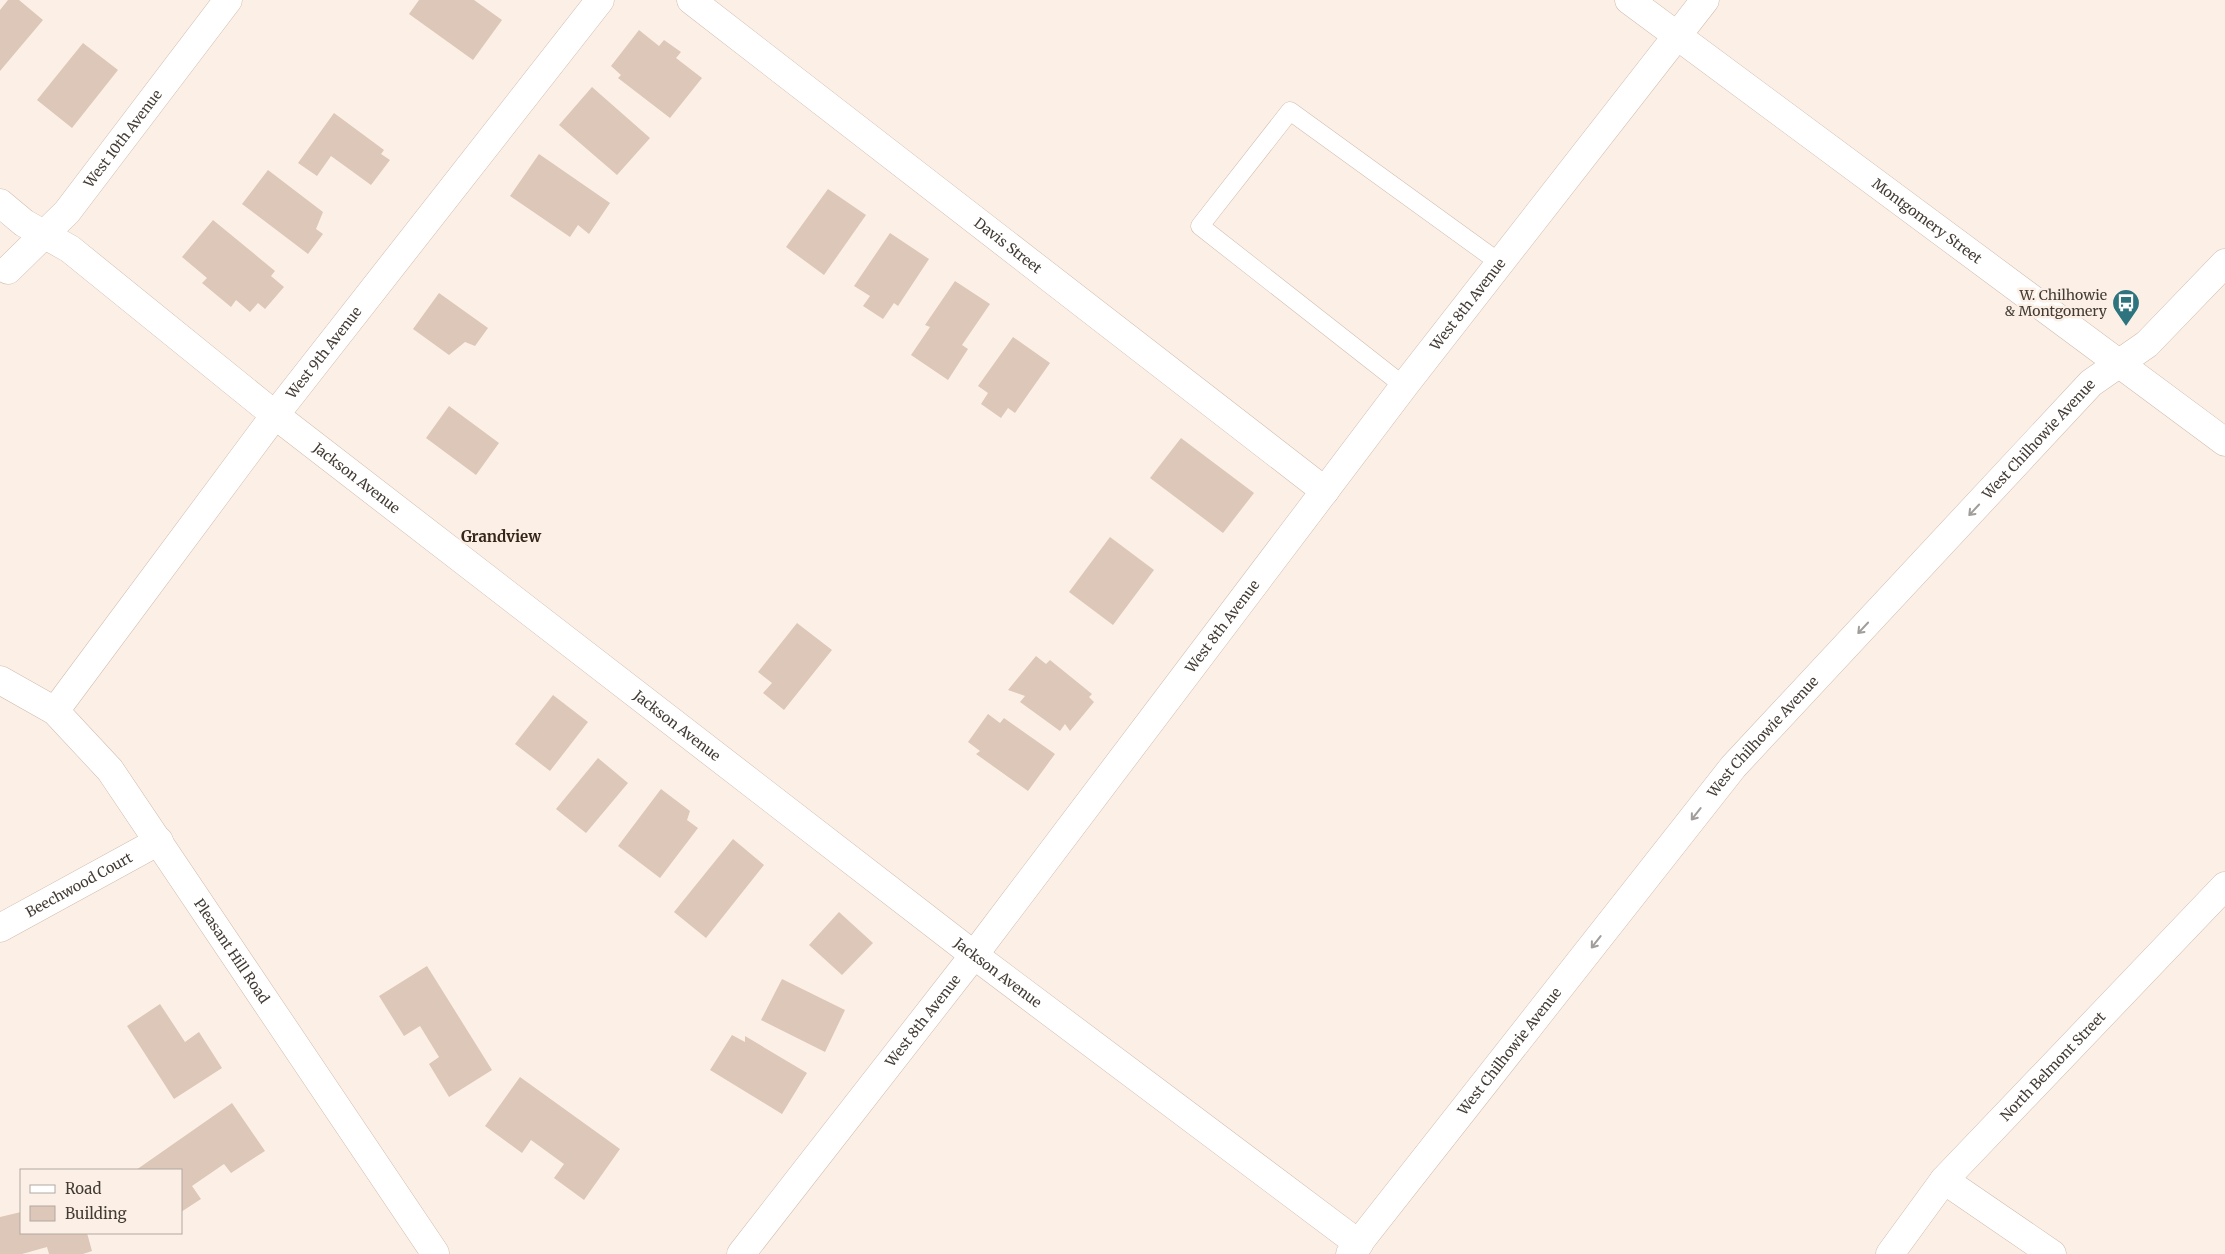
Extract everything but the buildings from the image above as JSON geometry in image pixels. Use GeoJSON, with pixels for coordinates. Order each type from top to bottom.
{"type":"FeatureCollection","features":[{"type":"Feature","properties":{"kind":"street","name":"West 10th Avenue"},"geometry":{"type":"LineString","coordinates":[[8,270],[67,212],[228,0]]}},
{"type":"Feature","properties":{"kind":"street","name":"West 9th Avenue"},"geometry":{"type":"LineString","coordinates":[[55,711],[275,415],[600,0]]}},
{"type":"Feature","properties":{"kind":"street","name":"Davis Street"},"geometry":{"type":"LineString","coordinates":[[691,0],[1325,491]]}},
{"type":"Feature","properties":{"kind":"street","name":"Montgomery Street"},"geometry":{"type":"LineString","coordinates":[[1629,0],[2225,442]]}},
{"type":"Feature","properties":{"kind":"street","name":"West 8th Avenue"},"geometry":{"type":"LineString","coordinates":[[741,1254],[974,955],[1404,386],[1705,0]]}},
{"type":"Feature","properties":{"kind":"street","name":"Jackson Avenue"},"geometry":{"type":"LineString","coordinates":[[0,203],[24,223],[70,249],[275,415],[1354,1249]]}},
{"type":"Feature","properties":{"kind":"street","name":"West Chilhowie Avenue"},"geometry":{"type":"LineString","coordinates":[[1354,1249],[1733,768],[2091,383],[2120,365],[2147,344],[2225,263]]}},
{"type":"Feature","properties":{"kind":"street","name":"Pleasant Hill Road"},"geometry":{"type":"LineString","coordinates":[[0,680],[55,711],[110,770],[432,1254]]}},
{"type":"Feature","properties":{"kind":"street","name":"Beechwood Court"},"geometry":{"type":"LineString","coordinates":[[0,928],[158,841]]}},
{"type":"Feature","properties":{"kind":"street","name":"North Belmont Street"},"geometry":{"type":"LineString","coordinates":[[1890,1254],[1944,1180],[2225,886]]}},
{"type":"Feature","properties":{"kind":"street"},"geometry":{"type":"LineString","coordinates":[[1944,1180],[2052,1254]]}},
{"type":"Feature","properties":{"kind":"lane"},"geometry":{"type":"LineString","coordinates":[[1404,386],[1200,226],[1290,111],[1500,263]]}},
{"type":"Feature","properties":{"kind":"place","name":"W. Chilhowie & Montgomery"},"geometry":{"type":"Point","coordinates":[2126,327]}},
{"type":"Feature","properties":{"kind":"district","name":"Grandview"},"geometry":{"type":"Point","coordinates":[501,537]}}]}
